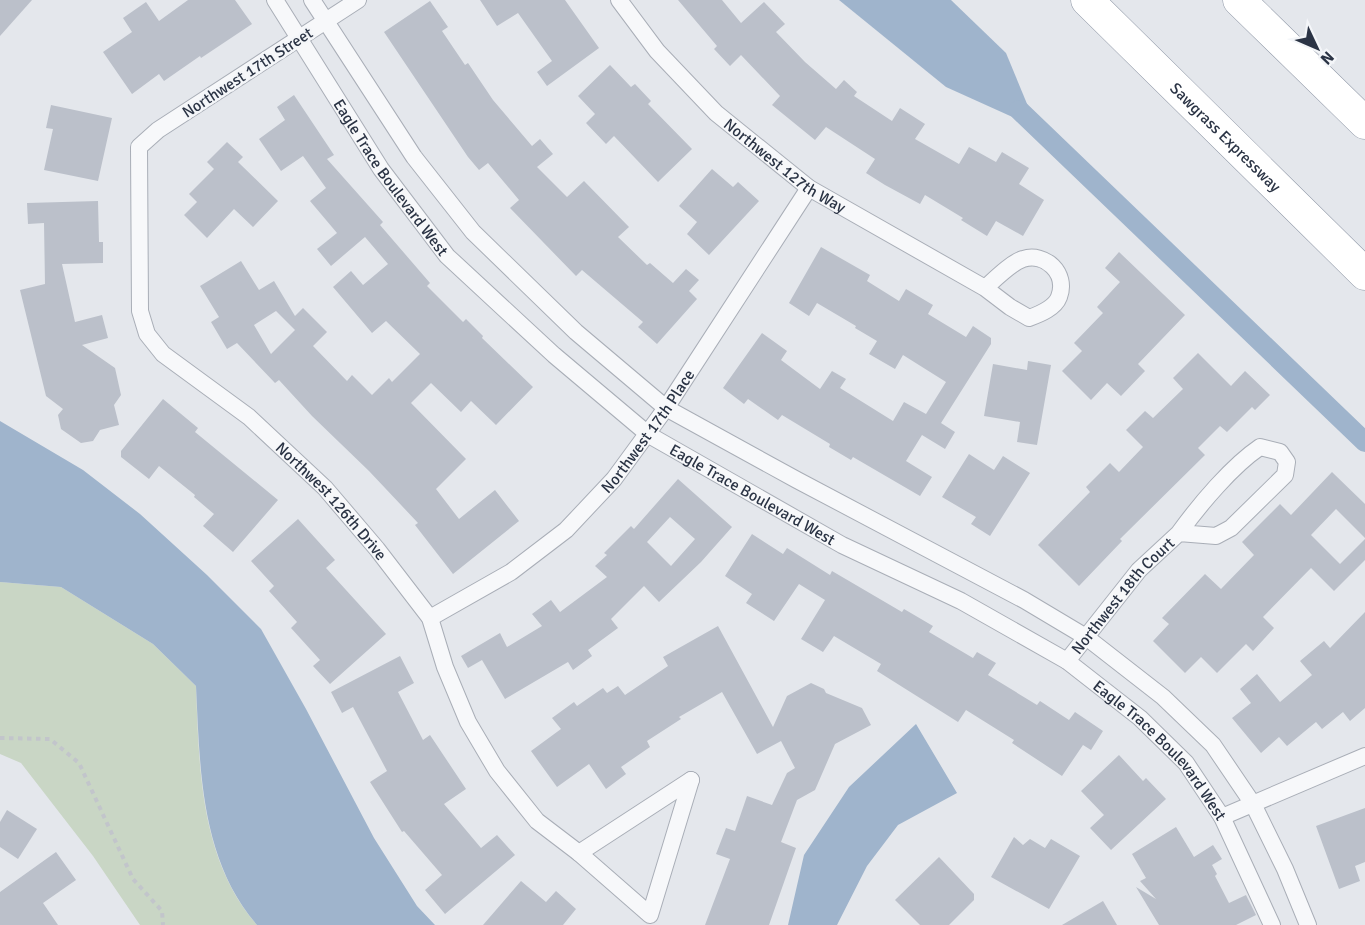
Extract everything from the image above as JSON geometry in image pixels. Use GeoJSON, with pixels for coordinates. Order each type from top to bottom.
{"type":"FeatureCollection","features":[{"type":"Feature","properties":{"kind":"highway","name":"Sawgrass Expressway"},"geometry":{"type":"LineString","coordinates":[[1087,0],[1365,274]]}},
{"type":"Feature","properties":{"kind":"highway"},"geometry":{"type":"LineString","coordinates":[[1239,0],[1365,123]]}},
{"type":"Feature","properties":{"kind":"street","name":"Eagle Trace Boulevard West"},"geometry":{"type":"LineString","coordinates":[[275,0],[381,169],[447,256],[554,354],[649,435],[842,545],[962,601],[1067,661],[1140,718],[1186,763],[1222,817],[1272,925]]}},
{"type":"Feature","properties":{"kind":"street","name":"Eagle Trace Boulevard West"},"geometry":{"type":"LineString","coordinates":[[312,0],[414,157],[472,232],[576,332],[666,408],[1024,600],[1086,637],[1163,697],[1213,745],[1252,804],[1285,869],[1308,925]]}},
{"type":"Feature","properties":{"kind":"street","name":"Northwest 17th Street"},"geometry":{"type":"LineString","coordinates":[[139,147],[158,130],[358,0]]}},
{"type":"Feature","properties":{"kind":"street","name":"Northwest 127th Way"},"geometry":{"type":"LineString","coordinates":[[619,0],[657,51],[716,114],[809,188],[985,288]]}},
{"type":"Feature","properties":{"kind":"street","name":"Northwest 126th Drive"},"geometry":{"type":"LineString","coordinates":[[139,147],[140,311],[147,334],[163,354],[249,417],[325,488],[377,549],[430,618],[445,667],[468,722],[497,771],[537,821],[579,853],[650,915],[691,780],[579,853]]}},
{"type":"Feature","properties":{"kind":"street","name":"Northwest 17th Place"},"geometry":{"type":"LineString","coordinates":[[430,618],[512,572],[566,530],[614,479],[649,435],[809,188]]}},
{"type":"Feature","properties":{"kind":"street","name":"Northwest 18th Court"},"geometry":{"type":"LineString","coordinates":[[1067,661],[1139,570],[1179,533],[1193,514],[1247,455],[1260,447],[1281,452],[1287,462],[1285,475],[1231,528],[1216,536],[1179,533]]}},
{"type":"Feature","properties":{"kind":"street"},"geometry":{"type":"LineString","coordinates":[[1222,817],[1365,756]]}},
{"type":"Feature","properties":{"kind":"path"},"geometry":{"type":"LineString","coordinates":[[0,738],[50,739],[79,763],[133,879],[162,911],[163,925]]}},
{"type":"Feature","properties":{"kind":"green space"},"geometry":{"type":"Polygon","coordinates":[[[0,582],[61,587],[153,644],[196,686],[202,781],[213,842],[224,872],[238,899],[257,925],[140,925],[93,856],[21,763],[0,754],[0,582]]]}},
{"type":"Feature","properties":{"kind":"water"},"geometry":{"type":"Polygon","coordinates":[[[839,0],[951,0],[1006,53],[1037,128],[946,87],[839,0]]]}},
{"type":"Feature","properties":{"kind":"water"},"geometry":{"type":"Polygon","coordinates":[[[0,421],[83,470],[140,514],[207,575],[261,629],[374,838],[417,906],[435,925],[257,925],[238,899],[224,871],[214,842],[202,780],[196,686],[153,644],[61,587],[0,582],[0,421]]]}},
{"type":"Feature","properties":{"kind":"water"},"geometry":{"type":"Polygon","coordinates":[[[916,724],[957,793],[898,825],[867,866],[837,925],[788,925],[804,855],[849,787],[916,724]]]}},
{"type":"Feature","properties":{"kind":"building"},"geometry":{"type":"Polygon","coordinates":[[[0,0],[32,0],[0,36],[0,0]]]}},
{"type":"Feature","properties":{"kind":"building"},"geometry":{"type":"Polygon","coordinates":[[[188,0],[235,0],[252,24],[164,81],[159,74],[132,94],[103,52],[132,32],[123,18],[146,2],[159,21],[188,0]]]}},
{"type":"Feature","properties":{"kind":"building"},"geometry":{"type":"Polygon","coordinates":[[[480,0],[565,0],[599,48],[547,86],[537,72],[552,61],[518,13],[497,26],[480,0]]]}},
{"type":"Feature","properties":{"kind":"building"},"geometry":{"type":"Polygon","coordinates":[[[678,0],[722,0],[741,23],[764,2],[785,24],[776,32],[836,89],[844,80],[857,92],[854,96],[892,121],[900,108],[925,124],[915,139],[959,164],[969,147],[996,162],[1002,152],[1029,168],[1019,184],[1044,200],[1023,236],[996,221],[987,236],[925,195],[920,204],[885,185],[866,173],[875,159],[826,127],[815,140],[772,105],[780,96],[741,55],[730,66],[714,49],[717,46],[678,0]]]}},
{"type":"Feature","properties":{"kind":"building"},"geometry":{"type":"Polygon","coordinates":[[[430,1],[448,27],[442,31],[465,65],[468,63],[493,100],[532,146],[540,139],[553,154],[537,167],[567,197],[584,181],[629,227],[618,237],[647,265],[650,263],[673,283],[686,269],[699,280],[689,291],[697,299],[657,344],[638,327],[643,322],[582,270],[576,276],[510,208],[519,200],[488,163],[479,170],[468,157],[384,32],[430,1]]]}},
{"type":"Feature","properties":{"kind":"building"},"geometry":{"type":"Polygon","coordinates":[[[610,65],[631,87],[635,84],[651,101],[648,104],[692,149],[658,182],[614,136],[606,144],[586,123],[595,114],[578,96],[610,65]]]}},
{"type":"Feature","properties":{"kind":"building"},"geometry":{"type":"Polygon","coordinates":[[[294,95],[334,155],[327,159],[383,222],[380,225],[430,283],[427,286],[463,322],[466,319],[483,336],[482,338],[533,387],[496,425],[471,401],[461,412],[431,383],[411,403],[466,459],[436,489],[459,519],[495,490],[519,521],[453,574],[415,525],[418,523],[369,471],[312,416],[279,380],[275,383],[237,343],[227,349],[211,322],[219,317],[200,286],[241,261],[259,290],[274,281],[295,316],[303,308],[327,332],[313,346],[347,381],[352,375],[372,395],[389,378],[392,382],[420,354],[386,321],[372,333],[333,287],[351,271],[363,285],[388,264],[365,237],[331,266],[317,249],[337,233],[310,201],[326,188],[303,156],[281,171],[259,139],[285,120],[277,107],[294,95]],[[276,311],[254,325],[271,354],[295,330],[276,311]]]}},
{"type":"Feature","properties":{"kind":"building"},"geometry":{"type":"Polygon","coordinates":[[[51,105],[112,118],[98,181],[44,170],[53,129],[46,128],[51,105]]]}},
{"type":"Feature","properties":{"kind":"building"},"geometry":{"type":"Polygon","coordinates":[[[227,142],[243,157],[238,162],[278,201],[253,227],[234,209],[207,238],[184,215],[197,202],[189,194],[214,169],[207,162],[227,142]]]}},
{"type":"Feature","properties":{"kind":"building"},"geometry":{"type":"Polygon","coordinates":[[[712,169],[733,187],[738,182],[759,201],[709,255],[687,234],[697,222],[679,206],[712,169]]]}},
{"type":"Feature","properties":{"kind":"building"},"geometry":{"type":"Polygon","coordinates":[[[98,201],[99,242],[103,242],[103,263],[62,264],[75,322],[102,315],[108,338],[82,345],[115,368],[121,395],[114,405],[119,425],[100,430],[93,441],[81,443],[61,429],[58,415],[63,409],[46,396],[20,290],[45,284],[44,223],[28,224],[27,203],[98,201]]]}},
{"type":"Feature","properties":{"kind":"building"},"geometry":{"type":"Polygon","coordinates":[[[821,247],[870,275],[867,281],[899,301],[906,289],[933,305],[928,314],[966,337],[973,326],[991,338],[991,344],[941,423],[955,432],[945,449],[922,435],[906,461],[932,477],[920,496],[853,457],[851,460],[829,447],[830,444],[782,415],[778,420],[748,399],[744,404],[723,388],[762,333],[787,351],[781,360],[820,389],[832,371],[846,379],[840,388],[893,421],[904,402],[926,414],[946,382],[903,355],[895,369],[869,354],[877,341],[817,303],[809,316],[789,303],[821,247]]]}},
{"type":"Feature","properties":{"kind":"building"},"geometry":{"type":"Polygon","coordinates":[[[1119,252],[1185,315],[1138,364],[1145,371],[1121,396],[1107,383],[1091,400],[1062,371],[1082,351],[1074,343],[1103,313],[1097,307],[1120,282],[1105,268],[1119,252]]]}},
{"type":"Feature","properties":{"kind":"building"},"geometry":{"type":"Polygon","coordinates":[[[1198,353],[1231,386],[1245,371],[1270,395],[1255,410],[1252,407],[1227,432],[1220,426],[1198,448],[1205,455],[1120,539],[1122,541],[1079,586],[1038,545],[1090,492],[1086,487],[1110,463],[1119,472],[1143,447],[1126,430],[1145,411],[1153,418],[1183,389],[1173,378],[1198,353]]]}},
{"type":"Feature","properties":{"kind":"building"},"geometry":{"type":"Polygon","coordinates":[[[1028,361],[1051,365],[1037,445],[1017,442],[1020,422],[984,416],[993,364],[1027,370],[1028,361]]]}},
{"type":"Feature","properties":{"kind":"building"},"geometry":{"type":"Polygon","coordinates":[[[163,399],[198,428],[195,432],[278,500],[233,552],[203,526],[214,514],[194,497],[195,495],[159,466],[149,479],[121,457],[121,451],[163,399]]]}},
{"type":"Feature","properties":{"kind":"building"},"geometry":{"type":"Polygon","coordinates":[[[969,454],[994,470],[1003,456],[1030,473],[990,536],[971,524],[976,517],[942,497],[969,454]]]}},
{"type":"Feature","properties":{"kind":"building"},"geometry":{"type":"Polygon","coordinates":[[[1332,472],[1365,504],[1365,538],[1336,509],[1311,535],[1340,564],[1365,539],[1365,560],[1334,591],[1311,568],[1263,617],[1274,628],[1253,651],[1246,644],[1217,673],[1201,657],[1185,673],[1153,641],[1169,624],[1162,618],[1205,574],[1221,589],[1254,555],[1242,542],[1280,504],[1291,515],[1332,472]]]}},
{"type":"Feature","properties":{"kind":"building"},"geometry":{"type":"Polygon","coordinates":[[[678,479],[732,527],[701,562],[659,602],[644,586],[611,619],[618,628],[588,650],[592,656],[573,670],[568,662],[505,699],[482,660],[468,668],[461,656],[500,633],[507,647],[542,626],[532,614],[551,600],[560,612],[607,577],[595,566],[607,555],[604,553],[631,526],[634,529],[678,479]],[[670,517],[647,542],[671,566],[695,539],[670,517]]]}},
{"type":"Feature","properties":{"kind":"building"},"geometry":{"type":"Polygon","coordinates":[[[298,519],[335,560],[326,568],[386,634],[330,684],[313,666],[320,660],[291,628],[297,622],[269,591],[274,586],[251,561],[298,519]]]}},
{"type":"Feature","properties":{"kind":"building"},"geometry":{"type":"Polygon","coordinates":[[[752,534],[783,554],[787,548],[830,575],[832,571],[902,612],[904,609],[933,626],[929,632],[973,658],[977,652],[996,663],[988,675],[1037,705],[1040,701],[1069,720],[1075,712],[1103,731],[1091,750],[1083,745],[1062,776],[1012,743],[1014,740],[966,710],[958,722],[877,671],[881,664],[834,636],[823,652],[801,639],[825,600],[799,584],[774,621],[746,603],[752,594],[725,576],[752,534]]]}},
{"type":"Feature","properties":{"kind":"building"},"geometry":{"type":"Polygon","coordinates":[[[1365,612],[1365,708],[1350,721],[1343,712],[1322,729],[1316,722],[1287,746],[1279,737],[1261,753],[1232,718],[1251,703],[1240,689],[1257,674],[1280,702],[1312,675],[1300,661],[1324,641],[1330,648],[1365,612]]]}},
{"type":"Feature","properties":{"kind":"building"},"geometry":{"type":"Polygon","coordinates":[[[718,626],[773,727],[787,696],[811,683],[824,689],[826,693],[862,708],[871,725],[835,744],[815,790],[797,800],[781,842],[796,848],[769,925],[705,925],[730,859],[716,854],[726,828],[735,831],[747,796],[772,805],[787,773],[795,768],[781,741],[757,754],[722,692],[679,717],[681,719],[647,741],[650,747],[621,767],[626,774],[606,789],[589,764],[557,787],[531,751],[561,729],[552,718],[574,702],[577,706],[603,688],[607,693],[618,686],[625,695],[668,666],[663,657],[718,626]]]}},
{"type":"Feature","properties":{"kind":"building"},"geometry":{"type":"Polygon","coordinates":[[[400,656],[414,683],[398,692],[423,740],[430,735],[466,789],[444,804],[481,848],[497,835],[515,855],[445,914],[425,890],[442,875],[404,831],[402,832],[370,782],[387,771],[353,707],[342,713],[331,692],[400,656]]]}},
{"type":"Feature","properties":{"kind":"building"},"geometry":{"type":"Polygon","coordinates":[[[1119,755],[1143,781],[1146,778],[1166,799],[1111,850],[1090,828],[1104,815],[1081,791],[1119,755]]]}},
{"type":"Feature","properties":{"kind":"building"},"geometry":{"type":"Polygon","coordinates":[[[1365,808],[1365,862],[1355,866],[1360,881],[1339,889],[1316,826],[1365,808]]]}},
{"type":"Feature","properties":{"kind":"building"},"geometry":{"type":"Polygon","coordinates":[[[7,810],[37,829],[18,859],[0,847],[0,822],[7,810]]]}},
{"type":"Feature","properties":{"kind":"building"},"geometry":{"type":"Polygon","coordinates":[[[1176,827],[1194,857],[1213,845],[1222,859],[1212,865],[1217,874],[1215,876],[1229,903],[1246,895],[1256,915],[1236,925],[1159,925],[1136,887],[1156,899],[1140,881],[1146,878],[1132,854],[1176,827]]]}},
{"type":"Feature","properties":{"kind":"building"},"geometry":{"type":"Polygon","coordinates":[[[1014,837],[1023,845],[1030,839],[1045,848],[1051,839],[1080,856],[1049,909],[991,877],[1014,837]]]}},
{"type":"Feature","properties":{"kind":"building"},"geometry":{"type":"Polygon","coordinates":[[[56,852],[76,880],[43,903],[58,925],[0,925],[0,892],[56,852]]]}},
{"type":"Feature","properties":{"kind":"building"},"geometry":{"type":"Polygon","coordinates":[[[939,857],[974,894],[974,900],[949,925],[920,925],[895,900],[939,857]]]}},
{"type":"Feature","properties":{"kind":"building"},"geometry":{"type":"Polygon","coordinates":[[[521,881],[546,902],[556,891],[576,909],[563,925],[483,925],[521,881]]]}},
{"type":"Feature","properties":{"kind":"building"},"geometry":{"type":"Polygon","coordinates":[[[1103,901],[1117,925],[1062,925],[1103,901]]]}},
{"type":"Feature","properties":{"kind":"waterway"},"geometry":{"type":"LineString","coordinates":[[1019,110],[1365,442]]}}]}
